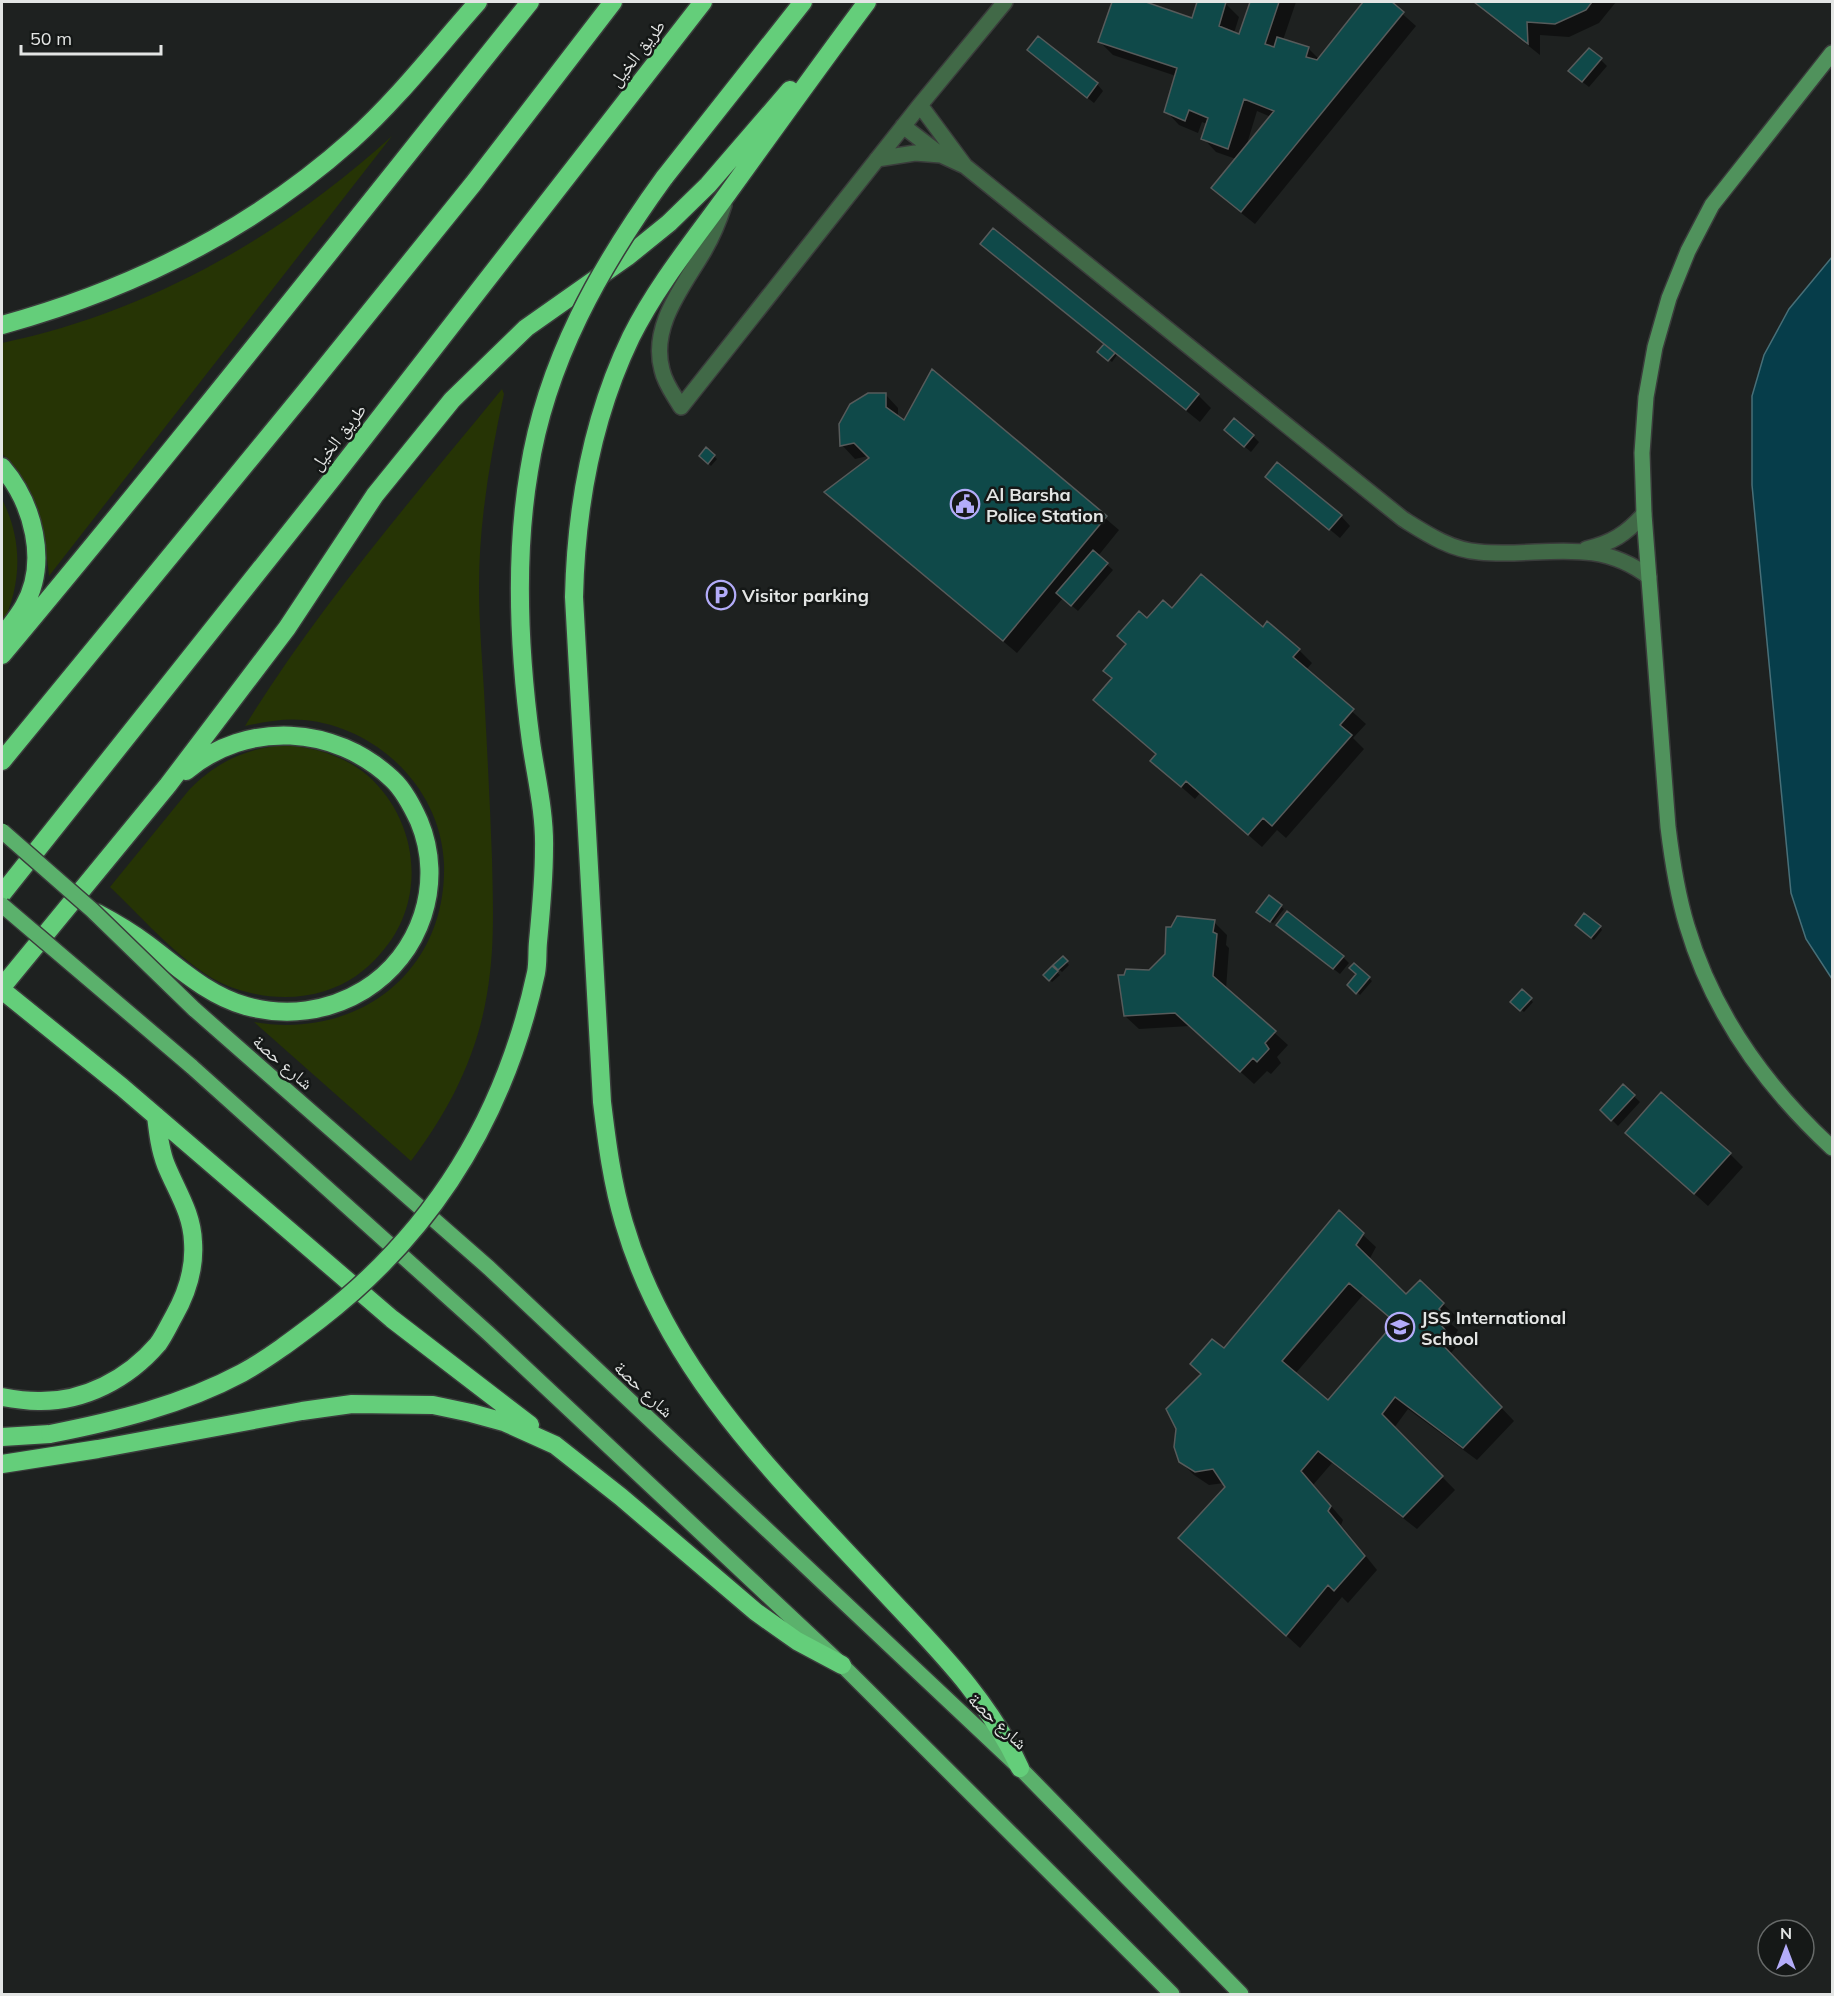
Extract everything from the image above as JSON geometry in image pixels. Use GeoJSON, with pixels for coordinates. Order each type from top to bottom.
{"type":"FeatureCollection","features":[{"type":"Feature","properties":{"kind":"highway"},"geometry":{"type":"LineString","coordinates":[[2,325],[66,305],[154,271],[196,250],[263,209],[354,138],[410,81],[478,2]]}},
{"type":"Feature","properties":{"kind":"highway"},"geometry":{"type":"LineString","coordinates":[[2,655],[279,317],[530,2]]}},
{"type":"Feature","properties":{"kind":"highway"},"geometry":{"type":"LineString","coordinates":[[2,761],[473,184],[614,2]]}},
{"type":"Feature","properties":{"kind":"highway","name":"طريق الخيل"},"geometry":{"type":"LineString","coordinates":[[2,894],[332,479],[703,2]]}},
{"type":"Feature","properties":{"kind":"highway"},"geometry":{"type":"LineString","coordinates":[[2,1437],[51,1434],[111,1422],[148,1411],[196,1394],[239,1374],[273,1354],[344,1301],[396,1252],[432,1209],[478,1138],[501,1086],[521,1027],[536,970],[544,850],[543,822],[522,663],[520,588],[524,512],[534,444],[553,377],[579,313],[626,233],[664,178],[803,2]]}},
{"type":"Feature","properties":{"kind":"highway"},"geometry":{"type":"LineString","coordinates":[[867,2],[663,282],[632,337],[609,390],[589,462],[579,515],[574,597],[598,1062],[614,1183],[624,1223],[653,1300],[692,1371],[740,1435],[979,1696],[1020,1768]]}},
{"type":"Feature","properties":{"kind":"highway"},"geometry":{"type":"LineString","coordinates":[[822,63],[789,91],[708,185],[669,223],[627,258],[526,328],[452,400],[390,475],[359,517],[287,628],[168,786],[2,988],[151,1112],[392,1319],[555,1445],[763,1617],[797,1641],[842,1665]]}},
{"type":"Feature","properties":{"kind":"highway"},"geometry":{"type":"LineString","coordinates":[[2,467],[24,502],[36,552],[34,574],[28,596],[24,606],[2,637]]}},
{"type":"Feature","properties":{"kind":"highway"},"geometry":{"type":"LineString","coordinates":[[92,910],[147,944],[212,992],[234,1002],[262,1010],[299,1012],[338,1003],[374,984],[389,971],[412,941],[421,925],[426,905],[430,866],[428,848],[419,821],[405,795],[393,780],[358,754],[321,739],[282,734],[262,736],[236,743],[212,754],[189,768],[168,786]]}},
{"type":"Feature","properties":{"kind":"highway"},"geometry":{"type":"LineString","coordinates":[[2,1397],[38,1401],[71,1398],[102,1388],[138,1364],[159,1343],[186,1294],[194,1243],[190,1216],[166,1165],[151,1112]]}},
{"type":"Feature","properties":{"kind":"highway"},"geometry":{"type":"LineString","coordinates":[[2,1464],[352,1404],[433,1405],[504,1422],[555,1445]]}},
{"type":"Feature","properties":{"kind":"main road","name":"شارع حصة"},"geometry":{"type":"LineString","coordinates":[[2,831],[92,910],[194,1009],[489,1268],[1020,1768],[1241,1995]]}},
{"type":"Feature","properties":{"kind":"main road"},"geometry":{"type":"LineString","coordinates":[[2,905],[190,1066],[488,1333],[842,1665],[1172,1995]]}},
{"type":"Feature","properties":{"kind":"street"},"geometry":{"type":"LineString","coordinates":[[727,195],[711,238],[673,302],[660,338],[662,370],[681,406],[903,126],[1005,2]]}},
{"type":"Feature","properties":{"kind":"street"},"geometry":{"type":"LineString","coordinates":[[1833,53],[1712,205],[1688,251],[1666,308],[1655,347],[1646,397],[1642,453],[1644,514],[1668,827],[1675,879],[1687,926],[1712,991],[1736,1035],[1758,1068],[1784,1100],[1833,1148]]}},
{"type":"Feature","properties":{"kind":"street"},"geometry":{"type":"LineString","coordinates":[[920,105],[965,166]]}},
{"type":"Feature","properties":{"kind":"street"},"geometry":{"type":"LineString","coordinates":[[903,126],[941,155],[965,166],[1403,519],[1429,536],[1450,545],[1477,552],[1508,554],[1581,551],[1617,558],[1635,566],[1649,577]]}},
{"type":"Feature","properties":{"kind":"street"},"geometry":{"type":"LineString","coordinates":[[877,159],[903,154],[941,155]]}},
{"type":"Feature","properties":{"kind":"street"},"geometry":{"type":"LineString","coordinates":[[1581,551],[1615,540],[1644,514]]}},
{"type":"Feature","properties":{"kind":"green space"},"geometry":{"type":"Polygon","coordinates":[[[392,136],[49,576],[40,526],[21,482],[2,453],[2,343],[109,312],[161,291],[210,266],[259,238],[305,207],[392,136]]]}},
{"type":"Feature","properties":{"kind":"green space"},"geometry":{"type":"Polygon","coordinates":[[[502,389],[504,394],[486,490],[479,563],[492,858],[493,926],[490,977],[476,1039],[460,1082],[437,1123],[411,1161],[254,1022],[292,1025],[328,1020],[361,1008],[389,990],[413,966],[430,937],[441,903],[444,864],[440,836],[431,810],[418,787],[400,766],[380,749],[356,735],[331,725],[304,720],[282,720],[245,726],[335,595],[502,389]]]}},
{"type":"Feature","properties":{"kind":"green space"},"geometry":{"type":"Polygon","coordinates":[[[2,499],[14,531],[17,562],[13,594],[2,626],[2,499]]]}},
{"type":"Feature","properties":{"kind":"green space"},"geometry":{"type":"Polygon","coordinates":[[[283,745],[338,757],[367,775],[384,793],[398,814],[407,837],[411,861],[411,886],[406,910],[396,932],[375,960],[356,976],[325,991],[301,996],[276,997],[240,990],[212,978],[166,942],[110,887],[199,780],[232,758],[256,750],[283,745]]]}},
{"type":"Feature","properties":{"kind":"water"},"geometry":{"type":"Polygon","coordinates":[[[1832,257],[1832,979],[1806,939],[1791,893],[1752,485],[1752,396],[1764,355],[1789,309],[1832,257]]]}},
{"type":"Feature","properties":{"kind":"building"},"geometry":{"type":"Polygon","coordinates":[[[1112,2],[1146,2],[1192,18],[1197,2],[1226,2],[1219,26],[1239,34],[1250,2],[1279,2],[1265,44],[1274,47],[1277,37],[1309,47],[1306,57],[1317,60],[1363,2],[1392,2],[1404,12],[1241,212],[1211,188],[1274,111],[1244,99],[1228,149],[1201,139],[1208,118],[1189,110],[1185,121],[1164,112],[1177,68],[1098,42],[1112,2]]]}},
{"type":"Feature","properties":{"kind":"building"},"geometry":{"type":"Polygon","coordinates":[[[1474,2],[1592,2],[1586,10],[1555,24],[1527,22],[1528,44],[1474,2]]]}},
{"type":"Feature","properties":{"kind":"building"},"geometry":{"type":"Polygon","coordinates":[[[1038,36],[1098,83],[1087,98],[1027,50],[1038,36]]]}},
{"type":"Feature","properties":{"kind":"building"},"geometry":{"type":"Polygon","coordinates":[[[1589,48],[1602,58],[1582,82],[1568,71],[1589,48]]]}},
{"type":"Feature","properties":{"kind":"building"},"geometry":{"type":"Polygon","coordinates":[[[993,228],[1199,394],[1186,410],[980,244],[993,228]]]}},
{"type":"Feature","properties":{"kind":"building"},"geometry":{"type":"Polygon","coordinates":[[[1104,344],[1115,353],[1108,361],[1097,352],[1104,344]]]}},
{"type":"Feature","properties":{"kind":"building","name":"Al Barsha Police Station"},"geometry":{"type":"Polygon","coordinates":[[[932,369],[1107,516],[1003,641],[824,492],[869,458],[854,443],[840,446],[839,424],[850,404],[868,393],[886,393],[886,407],[904,420],[932,369]]]}},
{"type":"Feature","properties":{"kind":"building"},"geometry":{"type":"Polygon","coordinates":[[[1234,418],[1254,435],[1244,447],[1224,430],[1234,418]]]}},
{"type":"Feature","properties":{"kind":"building"},"geometry":{"type":"Polygon","coordinates":[[[706,447],[715,455],[708,464],[699,456],[706,447]]]}},
{"type":"Feature","properties":{"kind":"building"},"geometry":{"type":"Polygon","coordinates":[[[1277,462],[1342,515],[1329,530],[1265,477],[1277,462]]]}},
{"type":"Feature","properties":{"kind":"building"},"geometry":{"type":"Polygon","coordinates":[[[1093,550],[1108,563],[1071,606],[1056,593],[1093,550]]]}},
{"type":"Feature","properties":{"kind":"building"},"geometry":{"type":"Polygon","coordinates":[[[1201,574],[1263,627],[1267,621],[1300,649],[1293,657],[1354,709],[1340,725],[1352,735],[1272,826],[1263,818],[1248,835],[1186,781],[1181,787],[1150,761],[1156,754],[1093,700],[1112,678],[1103,671],[1126,644],[1117,636],[1139,611],[1147,618],[1163,600],[1172,608],[1201,574]]]}},
{"type":"Feature","properties":{"kind":"building"},"geometry":{"type":"Polygon","coordinates":[[[1269,895],[1282,905],[1270,922],[1256,912],[1269,895]]]}},
{"type":"Feature","properties":{"kind":"building"},"geometry":{"type":"Polygon","coordinates":[[[1287,911],[1344,956],[1333,969],[1276,925],[1287,911]]]}},
{"type":"Feature","properties":{"kind":"building"},"geometry":{"type":"Polygon","coordinates":[[[1584,913],[1601,926],[1591,938],[1575,925],[1584,913]]]}},
{"type":"Feature","properties":{"kind":"building"},"geometry":{"type":"Polygon","coordinates":[[[1177,916],[1215,920],[1213,932],[1217,934],[1213,976],[1276,1031],[1265,1043],[1269,1049],[1257,1062],[1253,1058],[1240,1072],[1175,1013],[1124,1016],[1118,975],[1124,975],[1126,969],[1149,970],[1165,954],[1166,927],[1171,927],[1177,916]]]}},
{"type":"Feature","properties":{"kind":"building"},"geometry":{"type":"Polygon","coordinates":[[[1063,956],[1068,961],[1058,970],[1053,965],[1063,956]]]}},
{"type":"Feature","properties":{"kind":"building"},"geometry":{"type":"Polygon","coordinates":[[[1354,963],[1370,977],[1356,994],[1347,985],[1356,974],[1349,968],[1354,963]]]}},
{"type":"Feature","properties":{"kind":"building"},"geometry":{"type":"Polygon","coordinates":[[[1052,966],[1058,971],[1049,981],[1043,975],[1052,966]]]}},
{"type":"Feature","properties":{"kind":"building"},"geometry":{"type":"Polygon","coordinates":[[[1522,989],[1532,998],[1520,1011],[1510,1002],[1522,989]]]}},
{"type":"Feature","properties":{"kind":"building"},"geometry":{"type":"Polygon","coordinates":[[[1623,1084],[1635,1095],[1611,1121],[1600,1110],[1623,1084]]]}},
{"type":"Feature","properties":{"kind":"building"},"geometry":{"type":"Polygon","coordinates":[[[1661,1092],[1731,1153],[1694,1194],[1625,1133],[1661,1092]]]}},
{"type":"Feature","properties":{"kind":"building"},"geometry":{"type":"Polygon","coordinates":[[[1339,1210],[1364,1233],[1356,1245],[1406,1294],[1420,1280],[1444,1303],[1439,1309],[1446,1316],[1441,1325],[1446,1331],[1438,1340],[1502,1407],[1463,1448],[1395,1397],[1382,1414],[1443,1476],[1403,1517],[1318,1451],[1301,1471],[1331,1506],[1328,1511],[1365,1556],[1334,1591],[1328,1585],[1286,1636],[1178,1538],[1225,1487],[1213,1469],[1195,1472],[1179,1462],[1174,1447],[1176,1429],[1166,1409],[1201,1374],[1190,1364],[1212,1339],[1224,1348],[1339,1210]],[[1349,1283],[1282,1361],[1328,1400],[1395,1322],[1349,1283]]]}},
{"type":"Feature","properties":{"kind":"place","name":"Al Barsha Police Station"},"geometry":{"type":"Point","coordinates":[965,504]}},
{"type":"Feature","properties":{"kind":"place","name":"Visitor parking"},"geometry":{"type":"Point","coordinates":[721,595]}},
{"type":"Feature","properties":{"kind":"place","name":"JSS International School"},"geometry":{"type":"Point","coordinates":[1400,1327]}}]}
